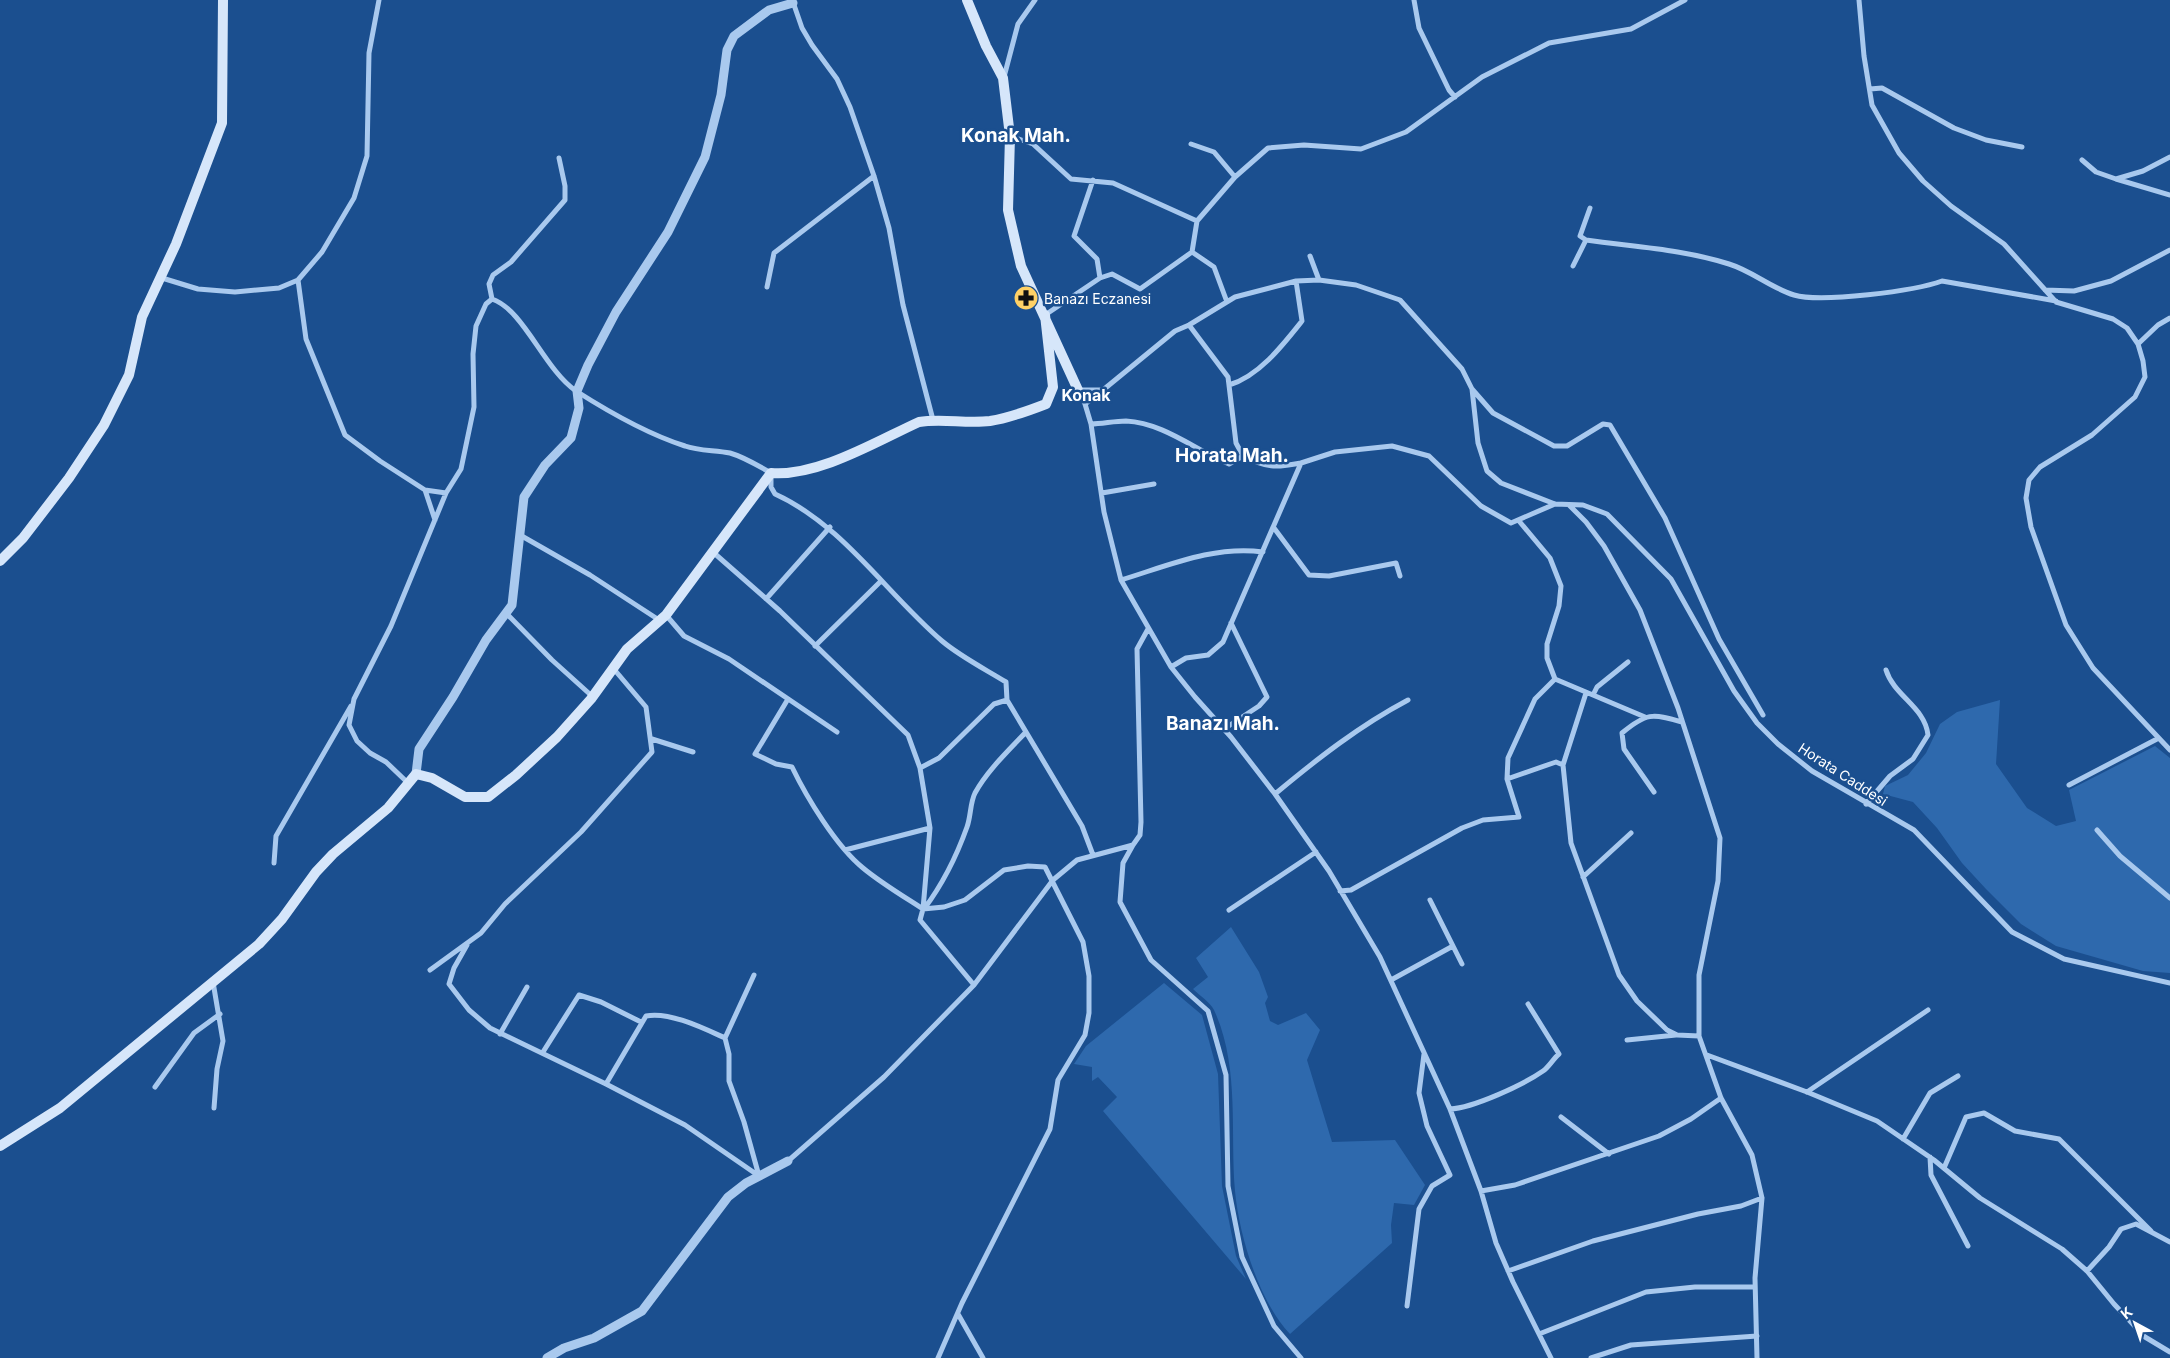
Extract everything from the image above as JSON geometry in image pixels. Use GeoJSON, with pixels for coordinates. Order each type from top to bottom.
{"type":"FeatureCollection","features":[{"type":"Feature","properties":{"kind":"main road"},"geometry":{"type":"LineString","coordinates":[[0,561],[23,538],[68,478],[104,424],[129,375],[142,317],[162,278],[222,123],[224,0]]}},
{"type":"Feature","properties":{"kind":"main road"},"geometry":{"type":"LineString","coordinates":[[968,0],[986,46],[1003,78],[1010,136],[1008,210],[1021,266],[1078,390]]}},
{"type":"Feature","properties":{"kind":"main road"},"geometry":{"type":"LineString","coordinates":[[0,1146],[60,1108],[259,944],[282,919],[316,872],[333,854],[388,808],[416,774],[432,778],[465,797],[488,797],[516,775],[557,737],[592,697],[627,649],[663,618],[771,473],[787,474],[818,466],[919,422],[933,420],[960,422],[990,421],[1020,414],[1046,404],[1053,387],[1045,315]]}},
{"type":"Feature","properties":{"kind":"street"},"geometry":{"type":"LineString","coordinates":[[162,278],[198,289],[235,292],[278,288],[298,280],[322,252],[354,198],[367,156],[369,52],[379,0]]}},
{"type":"Feature","properties":{"kind":"street"},"geometry":{"type":"LineString","coordinates":[[1003,78],[1018,24],[1035,0]]}},
{"type":"Feature","properties":{"kind":"street"},"geometry":{"type":"LineString","coordinates":[[1414,0],[1419,28],[1449,90],[1455,97]]}},
{"type":"Feature","properties":{"kind":"street"},"geometry":{"type":"LineString","coordinates":[[1045,315],[1100,278],[1112,274],[1140,289],[1192,252],[1197,221],[1235,177],[1268,148],[1304,145],[1361,149],[1406,132],[1482,78],[1550,43],[1632,29],[1685,0]]}},
{"type":"Feature","properties":{"kind":"street"},"geometry":{"type":"LineString","coordinates":[[1859,0],[1864,56],[1872,105],[1899,153],[1923,181],[1951,206],[2004,244],[2056,302]]}},
{"type":"Feature","properties":{"kind":"street"},"geometry":{"type":"LineString","coordinates":[[416,774],[419,749],[512,605],[524,497],[545,465],[571,438],[580,408],[577,391],[588,365],[616,312],[668,232],[705,157],[721,95],[727,50],[734,36],[769,10],[793,1],[802,28],[837,79],[850,107],[874,176],[888,228],[903,305],[933,420]]}},
{"type":"Feature","properties":{"kind":"street"},"geometry":{"type":"LineString","coordinates":[[1870,89],[1882,88],[1890,91],[1954,128],[1986,140],[2022,147]]}},
{"type":"Feature","properties":{"kind":"street"},"geometry":{"type":"LineString","coordinates":[[1010,136],[1033,144],[1071,179],[1113,183],[1197,221]]}},
{"type":"Feature","properties":{"kind":"street"},"geometry":{"type":"LineString","coordinates":[[1192,144],[1214,152],[1235,177]]}},
{"type":"Feature","properties":{"kind":"street"},"geometry":{"type":"LineString","coordinates":[[2116,179],[2143,171],[2170,157]]}},
{"type":"Feature","properties":{"kind":"street"},"geometry":{"type":"LineString","coordinates":[[492,299],[489,284],[493,275],[511,262],[565,200],[565,186],[559,158]]}},
{"type":"Feature","properties":{"kind":"street"},"geometry":{"type":"LineString","coordinates":[[2082,160],[2096,172],[2170,195]]}},
{"type":"Feature","properties":{"kind":"street"},"geometry":{"type":"LineString","coordinates":[[766,287],[774,253],[874,176]]}},
{"type":"Feature","properties":{"kind":"street"},"geometry":{"type":"LineString","coordinates":[[1093,180],[1074,236],[1098,259],[1100,278]]}},
{"type":"Feature","properties":{"kind":"street"},"geometry":{"type":"LineString","coordinates":[[1590,208],[1580,236],[1586,240],[1664,248],[1730,264],[1795,295],[1828,298],[1926,287],[1942,281],[2056,302],[2113,319],[2127,328],[2138,344],[2145,376],[2135,397],[2092,435],[2040,466],[2029,480],[2026,498],[2031,527],[2066,625],[2093,668],[2157,739],[2170,750]]}},
{"type":"Feature","properties":{"kind":"street"},"geometry":{"type":"LineString","coordinates":[[1573,266],[1586,240]]}},
{"type":"Feature","properties":{"kind":"street"},"geometry":{"type":"LineString","coordinates":[[2046,290],[2074,291],[2111,281],[2170,250]]}},
{"type":"Feature","properties":{"kind":"street"},"geometry":{"type":"LineString","coordinates":[[1192,252],[1214,267],[1227,302]]}},
{"type":"Feature","properties":{"kind":"street"},"geometry":{"type":"LineString","coordinates":[[1310,256],[1319,280]]}},
{"type":"Feature","properties":{"kind":"street"},"geometry":{"type":"LineString","coordinates":[[298,280],[306,339],[345,435],[380,461],[425,490],[446,493]]}},
{"type":"Feature","properties":{"kind":"street"},"geometry":{"type":"LineString","coordinates":[[1085,404],[1175,331],[1189,325],[1235,297],[1296,281],[1319,280],[1356,285],[1400,300],[1462,369],[1472,390],[1493,413],[1554,446],[1567,446],[1603,424],[1610,425],[1665,518],[1719,639],[1763,714]]}},
{"type":"Feature","properties":{"kind":"street"},"geometry":{"type":"LineString","coordinates":[[1230,385],[1244,381],[1284,344],[1302,321],[1296,281]]}},
{"type":"Feature","properties":{"kind":"street"},"geometry":{"type":"LineString","coordinates":[[492,299],[500,302],[514,314],[550,365],[562,379],[577,391],[636,425],[685,446],[731,454],[771,473],[771,487],[775,494],[830,527],[880,582],[943,642],[1006,682],[1007,700],[1082,826],[1093,855]]}},
{"type":"Feature","properties":{"kind":"street"},"geometry":{"type":"LineString","coordinates":[[274,863],[276,836],[354,701],[391,626],[446,493],[461,469],[474,407],[473,354],[476,326],[486,304],[492,299]]}},
{"type":"Feature","properties":{"kind":"street"},"geometry":{"type":"LineString","coordinates":[[2138,344],[2158,325],[2170,318]]}},
{"type":"Feature","properties":{"kind":"street"},"geometry":{"type":"LineString","coordinates":[[1189,325],[1228,376],[1236,443],[1242,456],[1263,466],[1277,467],[1301,463],[1335,452],[1392,446],[1429,456],[1481,506],[1511,523],[1555,504]]}},
{"type":"Feature","properties":{"kind":"street"},"geometry":{"type":"LineString","coordinates":[[1103,390],[1078,390],[1085,404],[1091,424],[1102,494],[1121,580],[1171,667],[1224,729],[1275,794],[1316,852],[1380,957],[1450,1109],[1481,1191],[1496,1243],[1508,1272],[1551,1358]]}},
{"type":"Feature","properties":{"kind":"street","name":"Horata Caddesi"},"geometry":{"type":"LineString","coordinates":[[1472,390],[1478,442],[1487,471],[1502,483],[1555,504],[1583,505],[1607,514],[1671,579],[1734,691],[1757,722],[1778,744],[1812,771],[1866,804],[1914,830],[2012,932],[2064,959],[2170,983]]}},
{"type":"Feature","properties":{"kind":"street"},"geometry":{"type":"LineString","coordinates":[[1091,424],[1127,421],[1163,430],[1212,457],[1229,464],[1242,456]]}},
{"type":"Feature","properties":{"kind":"street"},"geometry":{"type":"LineString","coordinates":[[1171,667],[1186,658],[1208,654],[1223,642],[1301,463]]}},
{"type":"Feature","properties":{"kind":"street"},"geometry":{"type":"LineString","coordinates":[[1102,494],[1154,484]]}},
{"type":"Feature","properties":{"kind":"street"},"geometry":{"type":"LineString","coordinates":[[425,490],[435,520]]}},
{"type":"Feature","properties":{"kind":"street"},"geometry":{"type":"LineString","coordinates":[[1569,506],[1586,522],[1604,546],[1640,610],[1682,722],[1720,838],[1718,881],[1699,975],[1699,1036],[1721,1098],[1752,1155],[1762,1198],[1755,1287],[1757,1358]]}},
{"type":"Feature","properties":{"kind":"street"},"geometry":{"type":"LineString","coordinates":[[1519,521],[1550,558],[1561,586],[1559,606],[1547,644],[1548,658],[1555,679],[1645,717]]}},
{"type":"Feature","properties":{"kind":"street"},"geometry":{"type":"LineString","coordinates":[[766,599],[830,527]]}},
{"type":"Feature","properties":{"kind":"street"},"geometry":{"type":"LineString","coordinates":[[1274,528],[1309,575],[1329,576],[1396,563],[1400,576]]}},
{"type":"Feature","properties":{"kind":"street"},"geometry":{"type":"LineString","coordinates":[[520,535],[663,618],[684,636],[728,659],[837,732]]}},
{"type":"Feature","properties":{"kind":"street"},"geometry":{"type":"LineString","coordinates":[[1121,580],[1199,556],[1244,549],[1263,552]]}},
{"type":"Feature","properties":{"kind":"street"},"geometry":{"type":"LineString","coordinates":[[714,552],[908,734],[920,768],[930,828],[923,909],[920,920],[974,985]]}},
{"type":"Feature","properties":{"kind":"street"},"geometry":{"type":"LineString","coordinates":[[815,646],[880,582]]}},
{"type":"Feature","properties":{"kind":"street"},"geometry":{"type":"LineString","coordinates":[[506,613],[592,697]]}},
{"type":"Feature","properties":{"kind":"street"},"geometry":{"type":"LineString","coordinates":[[1224,729],[1259,706],[1267,697],[1232,622]]}},
{"type":"Feature","properties":{"kind":"street"},"geometry":{"type":"LineString","coordinates":[[1148,629],[1137,650],[1140,835],[1123,863],[1120,902],[1151,960],[1208,1011],[1226,1075],[1228,1186],[1242,1257],[1274,1326],[1300,1358]]}},
{"type":"Feature","properties":{"kind":"street"},"geometry":{"type":"LineString","coordinates":[[1593,696],[1597,687],[1628,662]]}},
{"type":"Feature","properties":{"kind":"street"},"geometry":{"type":"LineString","coordinates":[[430,970],[481,933],[504,904],[580,832],[652,752],[652,739],[646,707],[613,668]]}},
{"type":"Feature","properties":{"kind":"street"},"geometry":{"type":"LineString","coordinates":[[1866,804],[1890,776],[1913,759],[1928,735],[1922,716],[1894,685],[1886,670]]}},
{"type":"Feature","properties":{"kind":"street"},"geometry":{"type":"LineString","coordinates":[[1340,891],[1351,890],[1462,828],[1483,820],[1519,817],[1507,779],[1508,758],[1535,698],[1555,679]]}},
{"type":"Feature","properties":{"kind":"street"},"geometry":{"type":"LineString","coordinates":[[1586,693],[1563,765],[1571,843],[1619,975],[1642,1006],[1667,1030],[1677,1035]]}},
{"type":"Feature","properties":{"kind":"street"},"geometry":{"type":"LineString","coordinates":[[788,699],[755,754],[776,764],[792,767],[801,787],[845,850],[863,868],[923,909],[944,907],[965,900],[1004,870],[1028,866],[1045,867],[1083,942],[1089,976],[1089,1013],[1085,1035],[1058,1080],[1050,1129],[938,1358]]}},
{"type":"Feature","properties":{"kind":"street"},"geometry":{"type":"LineString","coordinates":[[920,768],[939,758],[994,704],[1007,700]]}},
{"type":"Feature","properties":{"kind":"street"},"geometry":{"type":"LineString","coordinates":[[1275,794],[1373,718],[1408,700]]}},
{"type":"Feature","properties":{"kind":"street"},"geometry":{"type":"LineString","coordinates":[[354,701],[349,725],[356,741],[370,753],[386,762],[408,783]]}},
{"type":"Feature","properties":{"kind":"street"},"geometry":{"type":"LineString","coordinates":[[1654,792],[1624,749],[1622,733],[1645,717],[1658,715],[1682,722]]}},
{"type":"Feature","properties":{"kind":"street"},"geometry":{"type":"LineString","coordinates":[[923,909],[935,894],[958,849],[968,825],[975,794],[986,777],[1025,733]]}},
{"type":"Feature","properties":{"kind":"street"},"geometry":{"type":"LineString","coordinates":[[652,739],[693,752]]}},
{"type":"Feature","properties":{"kind":"street"},"geometry":{"type":"LineString","coordinates":[[2069,785],[2157,739]]}},
{"type":"Feature","properties":{"kind":"street"},"geometry":{"type":"LineString","coordinates":[[1507,779],[1556,762],[1563,765]]}},
{"type":"Feature","properties":{"kind":"street"},"geometry":{"type":"LineString","coordinates":[[845,850],[930,828]]}},
{"type":"Feature","properties":{"kind":"street"},"geometry":{"type":"LineString","coordinates":[[2097,830],[2120,856],[2170,898]]}},
{"type":"Feature","properties":{"kind":"street"},"geometry":{"type":"LineString","coordinates":[[1583,877],[1631,833]]}},
{"type":"Feature","properties":{"kind":"street"},"geometry":{"type":"LineString","coordinates":[[547,1358],[564,1348],[594,1338],[642,1311],[728,1197],[759,1176],[788,1161],[884,1077],[974,985],[1053,880],[1077,860],[1134,845]]}},
{"type":"Feature","properties":{"kind":"street"},"geometry":{"type":"LineString","coordinates":[[1229,910],[1316,852]]}},
{"type":"Feature","properties":{"kind":"street"},"geometry":{"type":"LineString","coordinates":[[1430,900],[1462,964]]}},
{"type":"Feature","properties":{"kind":"street"},"geometry":{"type":"LineString","coordinates":[[467,945],[454,968],[450,984],[469,1010],[500,1034],[543,1052],[684,1125],[759,1176]]}},
{"type":"Feature","properties":{"kind":"street"},"geometry":{"type":"LineString","coordinates":[[1391,980],[1453,946]]}},
{"type":"Feature","properties":{"kind":"street"},"geometry":{"type":"LineString","coordinates":[[754,975],[726,1038],[729,1054],[729,1081],[744,1122],[759,1176]]}},
{"type":"Feature","properties":{"kind":"street"},"geometry":{"type":"LineString","coordinates":[[213,982],[223,1040],[217,1069],[214,1108]]}},
{"type":"Feature","properties":{"kind":"street"},"geometry":{"type":"LineString","coordinates":[[500,1034],[527,987]]}},
{"type":"Feature","properties":{"kind":"street"},"geometry":{"type":"LineString","coordinates":[[543,1052],[579,995],[601,1002],[641,1022]]}},
{"type":"Feature","properties":{"kind":"street"},"geometry":{"type":"LineString","coordinates":[[1450,1109],[1462,1108],[1518,1085],[1544,1070],[1558,1054],[1528,1004]]}},
{"type":"Feature","properties":{"kind":"street"},"geometry":{"type":"LineString","coordinates":[[1807,1092],[1928,1010]]}},
{"type":"Feature","properties":{"kind":"street"},"geometry":{"type":"LineString","coordinates":[[155,1087],[194,1033],[220,1014]]}},
{"type":"Feature","properties":{"kind":"street"},"geometry":{"type":"LineString","coordinates":[[606,1084],[646,1016],[653,1014],[692,1024],[726,1038]]}},
{"type":"Feature","properties":{"kind":"street"},"geometry":{"type":"LineString","coordinates":[[1627,1040],[1677,1035],[1699,1036]]}},
{"type":"Feature","properties":{"kind":"street"},"geometry":{"type":"LineString","coordinates":[[1407,1306],[1419,1209],[1432,1186],[1450,1175],[1427,1126],[1418,1092],[1424,1053]]}},
{"type":"Feature","properties":{"kind":"street"},"geometry":{"type":"LineString","coordinates":[[1707,1055],[1807,1092],[1877,1121],[1930,1157],[1980,1198],[2062,1249],[2087,1271],[2114,1304],[2145,1337],[2170,1352]]}},
{"type":"Feature","properties":{"kind":"street"},"geometry":{"type":"LineString","coordinates":[[1903,1139],[1930,1093],[1958,1076]]}},
{"type":"Feature","properties":{"kind":"street"},"geometry":{"type":"LineString","coordinates":[[1481,1191],[1515,1185],[1659,1136],[1691,1119],[1721,1098]]}},
{"type":"Feature","properties":{"kind":"street"},"geometry":{"type":"LineString","coordinates":[[1944,1168],[1966,1117],[1984,1113],[2015,1132],[2059,1139],[2151,1231]]}},
{"type":"Feature","properties":{"kind":"street"},"geometry":{"type":"LineString","coordinates":[[1561,1117],[1609,1154]]}},
{"type":"Feature","properties":{"kind":"street"},"geometry":{"type":"LineString","coordinates":[[1930,1157],[1931,1175],[1968,1246]]}},
{"type":"Feature","properties":{"kind":"street"},"geometry":{"type":"LineString","coordinates":[[1508,1272],[1593,1241],[1698,1214],[1741,1206],[1762,1198]]}},
{"type":"Feature","properties":{"kind":"street"},"geometry":{"type":"LineString","coordinates":[[2087,1271],[2109,1247],[2122,1229],[2136,1224],[2170,1242]]}},
{"type":"Feature","properties":{"kind":"street"},"geometry":{"type":"LineString","coordinates":[[1539,1334],[1646,1292],[1695,1287],[1755,1287]]}},
{"type":"Feature","properties":{"kind":"street"},"geometry":{"type":"LineString","coordinates":[[958,1314],[983,1358]]}},
{"type":"Feature","properties":{"kind":"street"},"geometry":{"type":"LineString","coordinates":[[1591,1358],[1630,1345],[1757,1336]]}},
{"type":"Feature","properties":{"kind":"shaded area"},"geometry":{"type":"Polygon","coordinates":[[[2000,700],[1996,764],[2027,808],[2056,826],[2076,821],[2069,790],[2155,746],[2170,758],[2170,973],[2143,971],[2056,946],[2021,924],[1986,889],[1962,863],[1937,828],[1913,802],[1883,794],[1885,786],[1908,775],[1926,753],[1940,724],[1957,712],[2000,700]]]}},
{"type":"Feature","properties":{"kind":"shaded area"},"geometry":{"type":"Polygon","coordinates":[[[1231,927],[1259,972],[1268,997],[1265,1003],[1270,1021],[1278,1025],[1306,1013],[1320,1030],[1307,1060],[1332,1142],[1395,1140],[1425,1185],[1414,1205],[1394,1203],[1391,1225],[1392,1243],[1290,1334],[1269,1304],[1252,1267],[1246,1247],[1235,1191],[1231,1076],[1228,1054],[1214,1010],[1193,989],[1208,977],[1196,958],[1231,927]]]}},
{"type":"Feature","properties":{"kind":"shaded area"},"geometry":{"type":"Polygon","coordinates":[[[1164,983],[1202,1015],[1218,1074],[1222,1186],[1236,1256],[1246,1279],[1103,1111],[1117,1097],[1098,1077],[1092,1081],[1092,1067],[1074,1064],[1086,1046],[1164,983]]]}},
{"type":"Feature","properties":{"kind":"place","name":"Banazı Eczanesi"},"geometry":{"type":"Point","coordinates":[1026,298]}},
{"type":"Feature","properties":{"kind":"district","name":"Konak Mah."},"geometry":{"type":"Point","coordinates":[1016,135]}},
{"type":"Feature","properties":{"kind":"district","name":"Konak"},"geometry":{"type":"Point","coordinates":[1086,395]}},
{"type":"Feature","properties":{"kind":"district","name":"Horata Mah."},"geometry":{"type":"Point","coordinates":[1232,455]}},
{"type":"Feature","properties":{"kind":"district","name":"Banazı Mah."},"geometry":{"type":"Point","coordinates":[1223,723]}}]}
